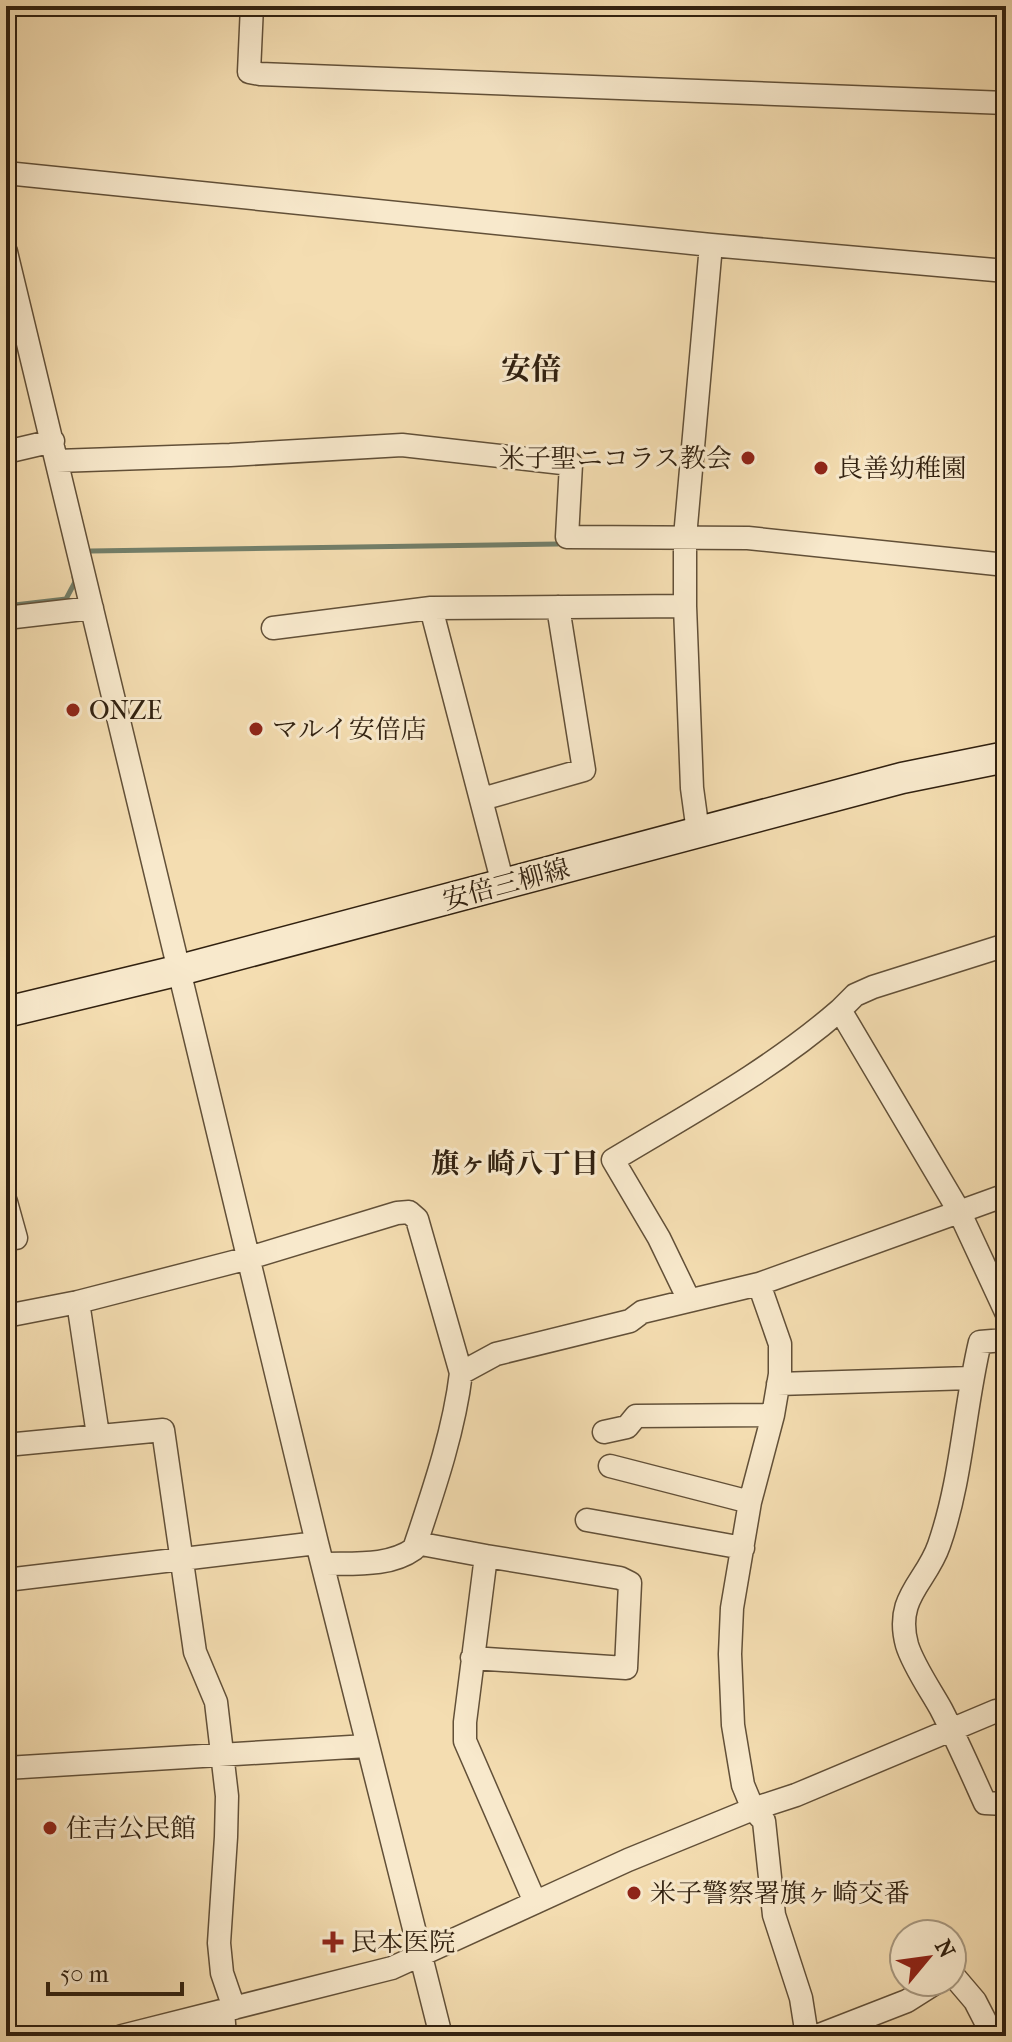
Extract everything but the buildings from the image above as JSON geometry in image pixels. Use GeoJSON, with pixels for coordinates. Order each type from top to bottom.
{"type":"FeatureCollection","features":[{"type":"Feature","properties":{"kind":"street"},"geometry":{"type":"LineString","coordinates":[[252,6],[249,72],[260,74],[1006,103]]}},
{"type":"Feature","properties":{"kind":"street"},"geometry":{"type":"LineString","coordinates":[[6,173],[711,245],[1006,271]]}},
{"type":"Feature","properties":{"kind":"street"},"geometry":{"type":"LineString","coordinates":[[698,832],[692,788],[685,537],[711,245]]}},
{"type":"Feature","properties":{"kind":"street"},"geometry":{"type":"LineString","coordinates":[[6,252],[367,1746],[441,2036]]}},
{"type":"Feature","properties":{"kind":"street"},"geometry":{"type":"LineString","coordinates":[[6,452],[230,455],[402,445],[571,464],[567,537],[748,538],[1006,565]]}},
{"type":"Feature","properties":{"kind":"street"},"geometry":{"type":"LineString","coordinates":[[273,628],[431,608],[685,606]]}},
{"type":"Feature","properties":{"kind":"street"},"geometry":{"type":"LineString","coordinates":[[482,799],[584,770],[558,607]]}},
{"type":"Feature","properties":{"kind":"street"},"geometry":{"type":"LineString","coordinates":[[6,618],[92,608]]}},
{"type":"Feature","properties":{"kind":"street"},"geometry":{"type":"LineString","coordinates":[[431,608],[503,884]]}},
{"type":"Feature","properties":{"kind":"street","name":"安倍三柳線"},"geometry":{"type":"LineString","coordinates":[[6,1012],[180,970],[902,778],[1006,757]]}},
{"type":"Feature","properties":{"kind":"street"},"geometry":{"type":"LineString","coordinates":[[689,1300],[659,1238],[613,1160],[735,1088],[810,1037],[855,995],[1006,945]]}},
{"type":"Feature","properties":{"kind":"street"},"geometry":{"type":"LineString","coordinates":[[840,1010],[959,1211],[1006,1312]]}},
{"type":"Feature","properties":{"kind":"street"},"geometry":{"type":"LineString","coordinates":[[461,1373],[496,1354],[630,1321],[642,1312],[759,1284],[1006,1195]]}},
{"type":"Feature","properties":{"kind":"street"},"geometry":{"type":"LineString","coordinates":[[6,1202],[16,1238]]}},
{"type":"Feature","properties":{"kind":"street"},"geometry":{"type":"LineString","coordinates":[[6,1316],[78,1302],[249,1258],[409,1212],[417,1219],[461,1373],[448,1438],[416,1543],[414,1549],[404,1556],[387,1561],[320,1553],[181,1559],[6,1580]]}},
{"type":"Feature","properties":{"kind":"street"},"geometry":{"type":"LineString","coordinates":[[759,1284],[780,1344],[778,1384],[750,1502],[732,1608],[733,1725],[743,1785],[753,1809],[764,1821],[774,1915],[801,1998],[807,2036]]}},
{"type":"Feature","properties":{"kind":"street"},"geometry":{"type":"LineString","coordinates":[[78,1302],[98,1435]]}},
{"type":"Feature","properties":{"kind":"street"},"geometry":{"type":"LineString","coordinates":[[1006,1336],[1004,1340],[980,1342],[971,1378],[963,1451],[939,1544],[931,1563],[913,1587],[904,1616],[907,1646],[951,1729],[985,1803],[1006,1804]]}},
{"type":"Feature","properties":{"kind":"street"},"geometry":{"type":"LineString","coordinates":[[778,1384],[971,1378]]}},
{"type":"Feature","properties":{"kind":"street"},"geometry":{"type":"LineString","coordinates":[[604,1432],[627,1427],[636,1416],[773,1415]]}},
{"type":"Feature","properties":{"kind":"street"},"geometry":{"type":"LineString","coordinates":[[6,1445],[163,1430],[195,1652],[216,1702],[227,1796],[219,1943],[228,2009],[225,2036]]}},
{"type":"Feature","properties":{"kind":"street"},"geometry":{"type":"LineString","coordinates":[[610,1466],[750,1502]]}},
{"type":"Feature","properties":{"kind":"street"},"geometry":{"type":"LineString","coordinates":[[587,1520],[743,1548]]}},
{"type":"Feature","properties":{"kind":"street"},"geometry":{"type":"LineString","coordinates":[[416,1543],[620,1578],[630,1583],[626,1668],[472,1658]]}},
{"type":"Feature","properties":{"kind":"street"},"geometry":{"type":"LineString","coordinates":[[486,1556],[472,1658],[465,1741],[535,1902]]}},
{"type":"Feature","properties":{"kind":"street"},"geometry":{"type":"LineString","coordinates":[[122,2036],[392,1968],[535,1902],[753,1809],[796,1795],[1006,1709]]}},
{"type":"Feature","properties":{"kind":"street"},"geometry":{"type":"LineString","coordinates":[[6,1768],[367,1746]]}},
{"type":"Feature","properties":{"kind":"street"},"geometry":{"type":"LineString","coordinates":[[968,1993],[993,2036]]}},
{"type":"Feature","properties":{"kind":"street"},"geometry":{"type":"LineString","coordinates":[[817,2036],[912,1998]]}},
{"type":"Feature","properties":{"kind":"waterway"},"geometry":{"type":"LineString","coordinates":[[91,551],[558,544]]}},
{"type":"Feature","properties":{"kind":"waterway"},"geometry":{"type":"LineString","coordinates":[[6,606],[66,599],[75,582],[74,577]]}},
{"type":"Feature","properties":{"kind":"place","name":"米子聖ニコラス教会"},"geometry":{"type":"Point","coordinates":[748,458]}},
{"type":"Feature","properties":{"kind":"place","name":"良善幼稚園"},"geometry":{"type":"Point","coordinates":[821,468]}},
{"type":"Feature","properties":{"kind":"place","name":"ONZE"},"geometry":{"type":"Point","coordinates":[73,710]}},
{"type":"Feature","properties":{"kind":"place","name":"マルイ安倍店"},"geometry":{"type":"Point","coordinates":[256,729]}},
{"type":"Feature","properties":{"kind":"place","name":"住吉公民館"},"geometry":{"type":"Point","coordinates":[50,1828]}},
{"type":"Feature","properties":{"kind":"place","name":"米子警察署旗ヶ崎交番"},"geometry":{"type":"Point","coordinates":[634,1893]}},
{"type":"Feature","properties":{"kind":"place","name":"民本医院"},"geometry":{"type":"Point","coordinates":[333,1942]}},
{"type":"Feature","properties":{"kind":"district","name":"安倍"},"geometry":{"type":"Point","coordinates":[531,369]}},
{"type":"Feature","properties":{"kind":"district","name":"旗ヶ崎八丁目"},"geometry":{"type":"Point","coordinates":[515,1163]}}]}
